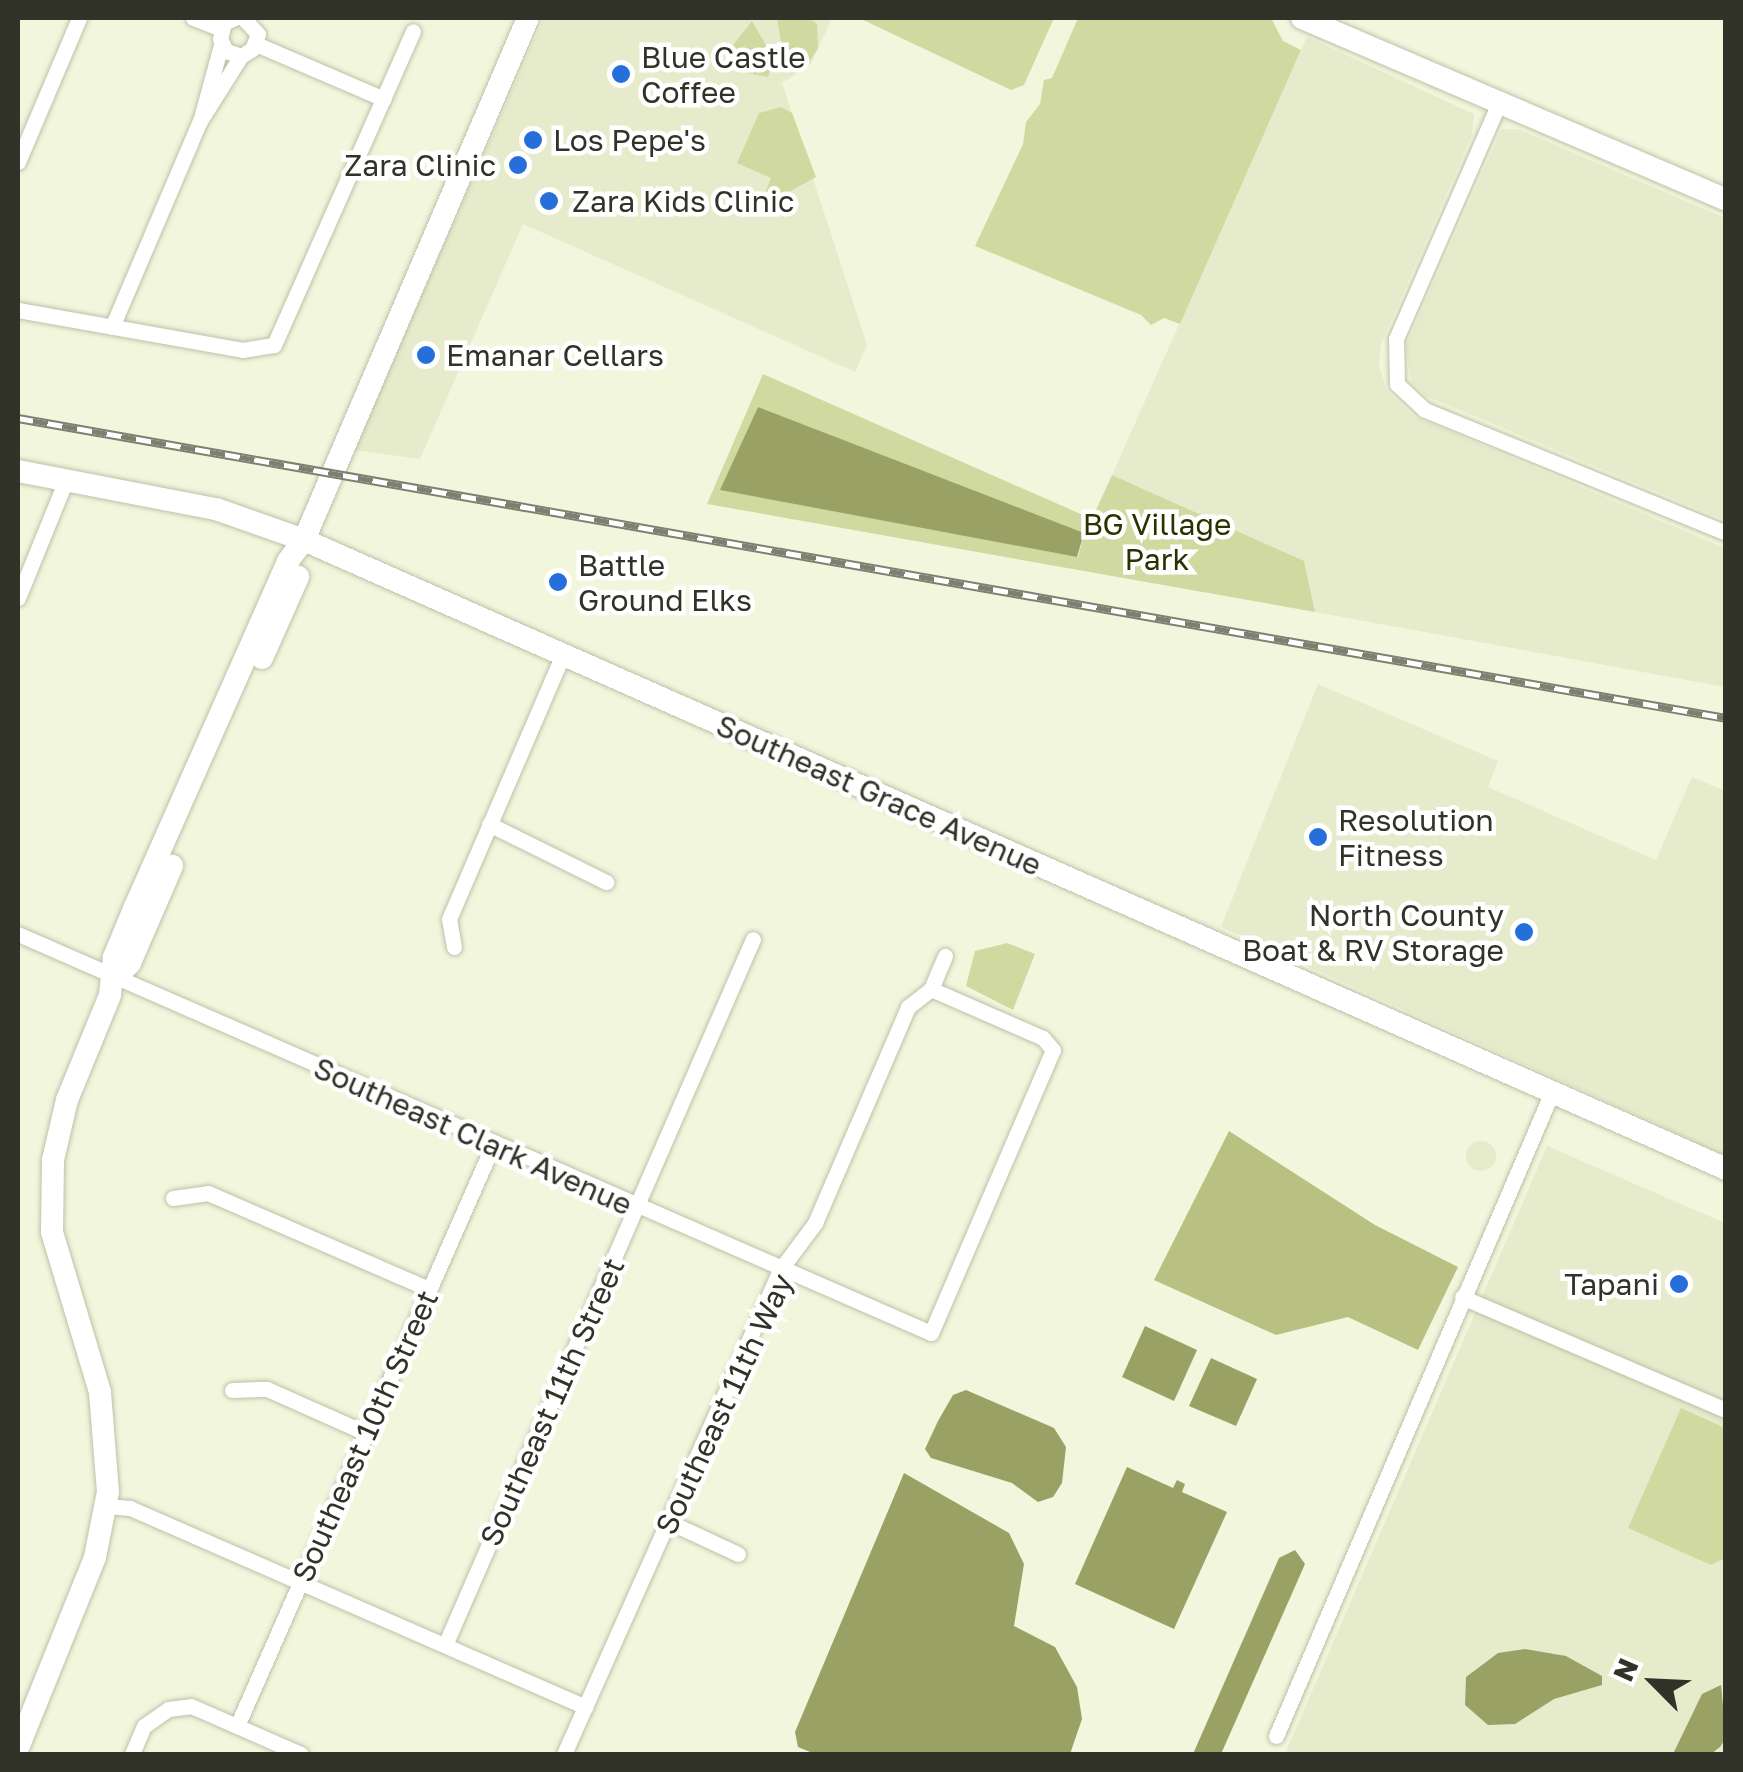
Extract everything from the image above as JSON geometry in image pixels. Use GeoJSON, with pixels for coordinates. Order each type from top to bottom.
{"type":"FeatureCollection","features":[{"type":"Feature","properties":{"kind":"street"},"geometry":{"type":"LineString","coordinates":[[18,162],[79,18]]}},
{"type":"Feature","properties":{"kind":"street"},"geometry":{"type":"LineString","coordinates":[[193,18],[241,56]]}},
{"type":"Feature","properties":{"kind":"street"},"geometry":{"type":"LineString","coordinates":[[200,121],[221,37],[235,18]]}},
{"type":"Feature","properties":{"kind":"street"},"geometry":{"type":"LineString","coordinates":[[18,1748],[89,1574],[107,1506],[104,1412],[58,1268],[50,1205],[63,1112],[115,978],[114,957],[134,909],[288,560],[304,540],[528,18]]}},
{"type":"Feature","properties":{"kind":"street"},"geometry":{"type":"LineString","coordinates":[[1302,18],[1726,200]]}},
{"type":"Feature","properties":{"kind":"street"},"geometry":{"type":"LineString","coordinates":[[251,20],[256,44]]}},
{"type":"Feature","properties":{"kind":"street"},"geometry":{"type":"LineString","coordinates":[[18,310],[242,350],[269,348],[284,332],[413,30]]}},
{"type":"Feature","properties":{"kind":"street"},"geometry":{"type":"LineString","coordinates":[[112,326],[200,121],[241,56],[256,44]]}},
{"type":"Feature","properties":{"kind":"street"},"geometry":{"type":"LineString","coordinates":[[256,44],[384,99]]}},
{"type":"Feature","properties":{"kind":"street"},"geometry":{"type":"LineString","coordinates":[[1499,103],[1393,346],[1397,384],[1425,410],[1726,533]]}},
{"type":"Feature","properties":{"kind":"street","name":"Southeast Grace Avenue"},"geometry":{"type":"LineString","coordinates":[[18,471],[216,508],[304,540],[1726,1169]]}},
{"type":"Feature","properties":{"kind":"street"},"geometry":{"type":"LineString","coordinates":[[18,598],[66,480]]}},
{"type":"Feature","properties":{"kind":"street"},"geometry":{"type":"LineString","coordinates":[[454,947],[448,919],[563,654]]}},
{"type":"Feature","properties":{"kind":"street"},"geometry":{"type":"LineString","coordinates":[[489,824],[606,882]]}},
{"type":"Feature","properties":{"kind":"street","name":"Southeast Clark Avenue"},"geometry":{"type":"LineString","coordinates":[[18,934],[638,1209],[930,1333],[1052,1064],[1052,1050],[1042,1038],[932,989]]}},
{"type":"Feature","properties":{"kind":"street","name":"Southeast 11th Street"},"geometry":{"type":"LineString","coordinates":[[444,1645],[754,939]]}},
{"type":"Feature","properties":{"kind":"street","name":"Southeast 11th Way"},"geometry":{"type":"LineString","coordinates":[[564,1754],[780,1270],[815,1222],[908,1008],[932,989],[946,956]]}},
{"type":"Feature","properties":{"kind":"street"},"geometry":{"type":"LineString","coordinates":[[1276,1736],[1552,1092]]}},
{"type":"Feature","properties":{"kind":"street","name":"Southeast 10th Street"},"geometry":{"type":"LineString","coordinates":[[238,1726],[493,1145]]}},
{"type":"Feature","properties":{"kind":"street"},"geometry":{"type":"LineString","coordinates":[[173,1198],[208,1193],[430,1289]]}},
{"type":"Feature","properties":{"kind":"street"},"geometry":{"type":"LineString","coordinates":[[1462,1297],[1726,1410]]}},
{"type":"Feature","properties":{"kind":"street"},"geometry":{"type":"LineString","coordinates":[[232,1390],[267,1388],[366,1432]]}},
{"type":"Feature","properties":{"kind":"street"},"geometry":{"type":"LineString","coordinates":[[107,1506],[130,1508],[585,1707]]}},
{"type":"Feature","properties":{"kind":"street"},"geometry":{"type":"LineString","coordinates":[[669,1522],[738,1554]]}},
{"type":"Feature","properties":{"kind":"street"},"geometry":{"type":"LineString","coordinates":[[132,1754],[144,1726],[168,1709],[191,1706],[301,1754]]}},
{"type":"Feature","properties":{"kind":"shaded area"},"geometry":{"type":"Polygon","coordinates":[[[544,18],[832,18],[811,64],[782,83],[867,345],[855,372],[523,224],[420,459],[354,450],[544,18]]]}},
{"type":"Feature","properties":{"kind":"shaded area"},"geometry":{"type":"Polygon","coordinates":[[[1307,37],[1474,114],[1472,135],[1381,344],[1379,366],[1388,393],[1415,417],[1725,548],[1725,687],[1315,612],[1303,561],[1112,475],[1307,37]]]}},
{"type":"Feature","properties":{"kind":"shaded area"},"geometry":{"type":"Polygon","coordinates":[[[1502,129],[1518,129],[1725,218],[1725,520],[1426,396],[1411,382],[1406,346],[1502,129]]]}},
{"type":"Feature","properties":{"kind":"shaded area"},"geometry":{"type":"Polygon","coordinates":[[[758,407],[1084,533],[1077,557],[720,490],[758,407]]]}},
{"type":"Feature","properties":{"kind":"shaded area"},"geometry":{"type":"Polygon","coordinates":[[[1318,684],[1498,761],[1488,787],[1656,860],[1692,777],[1725,791],[1725,1155],[1221,927],[1318,684]]]}},
{"type":"Feature","properties":{"kind":"shaded area"},"geometry":{"type":"Polygon","coordinates":[[[1229,1131],[1375,1225],[1458,1267],[1418,1350],[1348,1317],[1276,1335],[1154,1280],[1229,1131]]]}},
{"type":"Feature","properties":{"kind":"shaded area"},"geometry":{"type":"Polygon","coordinates":[[[1481,1141],[1492,1145],[1496,1156],[1492,1167],[1481,1171],[1470,1167],[1466,1156],[1470,1145],[1481,1141]]]}},
{"type":"Feature","properties":{"kind":"shaded area"},"geometry":{"type":"Polygon","coordinates":[[[1547,1146],[1725,1223],[1725,1754],[1285,1754],[1547,1146]]]}},
{"type":"Feature","properties":{"kind":"shaded area"},"geometry":{"type":"Polygon","coordinates":[[[1145,1326],[1197,1350],[1174,1401],[1122,1377],[1145,1326]]]}},
{"type":"Feature","properties":{"kind":"shaded area"},"geometry":{"type":"Polygon","coordinates":[[[1211,1358],[1257,1379],[1236,1426],[1189,1406],[1211,1358]]]}},
{"type":"Feature","properties":{"kind":"shaded area"},"geometry":{"type":"Polygon","coordinates":[[[966,1390],[1054,1428],[1066,1447],[1062,1483],[1053,1497],[1038,1502],[1012,1483],[931,1458],[925,1449],[938,1421],[953,1395],[966,1390]]]}},
{"type":"Feature","properties":{"kind":"shaded area"},"geometry":{"type":"Polygon","coordinates":[[[1127,1467],[1173,1488],[1177,1480],[1185,1484],[1182,1492],[1227,1512],[1174,1629],[1075,1584],[1127,1467]]]}},
{"type":"Feature","properties":{"kind":"shaded area"},"geometry":{"type":"Polygon","coordinates":[[[904,1473],[1009,1533],[1024,1564],[1014,1626],[1055,1647],[1077,1687],[1082,1719],[1070,1754],[815,1754],[798,1747],[795,1732],[904,1473]]]}},
{"type":"Feature","properties":{"kind":"shaded area"},"geometry":{"type":"Polygon","coordinates":[[[1295,1550],[1305,1564],[1221,1754],[1193,1754],[1279,1558],[1295,1550]]]}},
{"type":"Feature","properties":{"kind":"shaded area"},"geometry":{"type":"Polygon","coordinates":[[[1525,1649],[1566,1656],[1602,1676],[1602,1685],[1554,1699],[1515,1724],[1488,1725],[1465,1705],[1466,1677],[1498,1653],[1525,1649]]]}},
{"type":"Feature","properties":{"kind":"shaded area"},"geometry":{"type":"Polygon","coordinates":[[[1721,1685],[1726,1738],[1720,1747],[1711,1754],[1673,1754],[1702,1694],[1721,1685]]]}},
{"type":"Feature","properties":{"kind":"green space"},"geometry":{"type":"Polygon","coordinates":[[[777,18],[809,18],[817,24],[818,48],[805,69],[783,55],[777,18]]]}},
{"type":"Feature","properties":{"kind":"green space"},"geometry":{"type":"Polygon","coordinates":[[[859,18],[1054,18],[1024,85],[1011,90],[859,18]]]}},
{"type":"Feature","properties":{"kind":"green space"},"geometry":{"type":"Polygon","coordinates":[[[1078,18],[1271,18],[1283,41],[1301,50],[1180,324],[1164,318],[1151,325],[1141,315],[975,246],[1023,144],[1026,122],[1040,104],[1044,80],[1052,78],[1078,18]]]}},
{"type":"Feature","properties":{"kind":"green space"},"geometry":{"type":"Polygon","coordinates":[[[752,21],[774,59],[768,77],[747,73],[730,49],[752,21]]]}},
{"type":"Feature","properties":{"kind":"green space"},"geometry":{"type":"Polygon","coordinates":[[[781,107],[792,113],[816,177],[782,196],[766,191],[771,178],[737,163],[759,113],[781,107]]]}},
{"type":"Feature","properties":{"kind":"green space","name":"BG Village Park"},"geometry":{"type":"Polygon","coordinates":[[[763,374],[1092,519],[1112,475],[1304,561],[1315,612],[707,504],[763,374]],[[758,407],[721,490],[1078,557],[1084,534],[758,407]]]}},
{"type":"Feature","properties":{"kind":"green space"},"geometry":{"type":"Polygon","coordinates":[[[1007,943],[1035,954],[1013,1010],[966,986],[975,951],[1007,943]]]}},
{"type":"Feature","properties":{"kind":"green space"},"geometry":{"type":"Polygon","coordinates":[[[1681,1408],[1725,1428],[1725,1558],[1711,1565],[1628,1528],[1681,1408]]]}},
{"type":"Feature","properties":{"kind":"railway"},"geometry":{"type":"LineString","coordinates":[[18,418],[1726,718]]}},
{"type":"Feature","properties":{"kind":"place","name":"Blue Castle Coffee"},"geometry":{"type":"Point","coordinates":[621,74]}},
{"type":"Feature","properties":{"kind":"place","name":"Los Pepe's"},"geometry":{"type":"Point","coordinates":[533,140]}},
{"type":"Feature","properties":{"kind":"place","name":"Zara Clinic"},"geometry":{"type":"Point","coordinates":[518,165]}},
{"type":"Feature","properties":{"kind":"place","name":"Zara Kids Clinic"},"geometry":{"type":"Point","coordinates":[549,201]}},
{"type":"Feature","properties":{"kind":"place","name":"Emanar Cellars"},"geometry":{"type":"Point","coordinates":[426,355]}},
{"type":"Feature","properties":{"kind":"place","name":"Battle Ground Elks"},"geometry":{"type":"Point","coordinates":[558,582]}},
{"type":"Feature","properties":{"kind":"place","name":"Resolution Fitness"},"geometry":{"type":"Point","coordinates":[1318,837]}},
{"type":"Feature","properties":{"kind":"place","name":"North County Boat & RV Storage"},"geometry":{"type":"Point","coordinates":[1524,932]}},
{"type":"Feature","properties":{"kind":"place","name":"Tapani"},"geometry":{"type":"Point","coordinates":[1679,1284]}}]}
